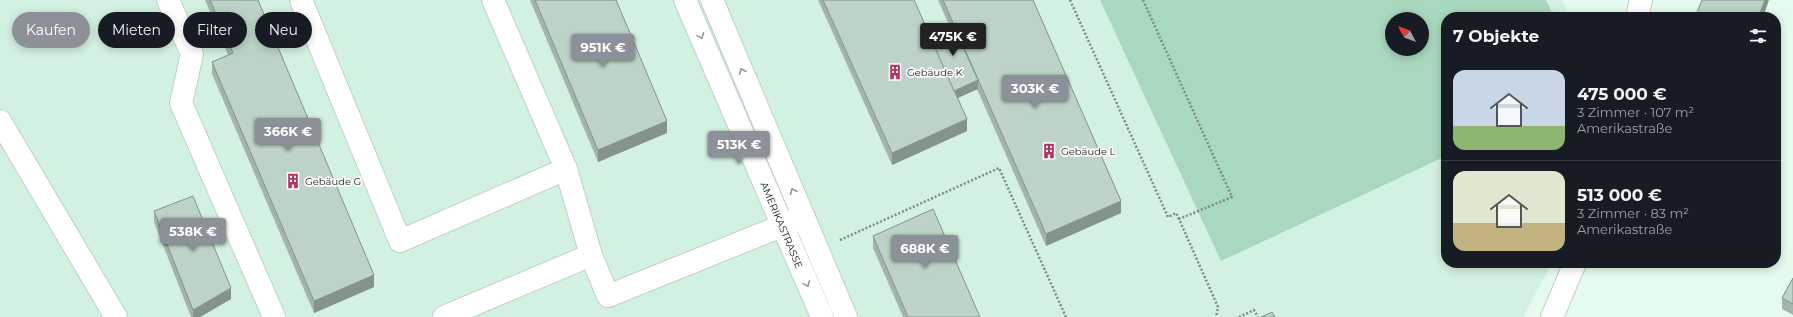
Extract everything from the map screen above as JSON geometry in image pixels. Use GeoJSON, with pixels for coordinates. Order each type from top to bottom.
{"type":"FeatureCollection","features":[{"type":"Feature","properties":{"kind":"street"},"geometry":{"type":"LineString","coordinates":[[168,0],[192,54],[181,103],[274,317]]}},
{"type":"Feature","properties":{"kind":"street"},"geometry":{"type":"LineString","coordinates":[[301,0],[400,241],[566,169]]}},
{"type":"Feature","properties":{"kind":"street"},"geometry":{"type":"LineString","coordinates":[[493,0],[566,169],[591,255],[608,296],[804,217]]}},
{"type":"Feature","properties":{"kind":"street","name":"AMERIKASTRASSE"},"geometry":{"type":"LineString","coordinates":[[685,0],[822,317]]}},
{"type":"Feature","properties":{"kind":"street"},"geometry":{"type":"LineString","coordinates":[[712,0],[846,317]]}},
{"type":"Feature","properties":{"kind":"street"},"geometry":{"type":"LineString","coordinates":[[1638,12],[1641,0]]}},
{"type":"Feature","properties":{"kind":"street"},"geometry":{"type":"LineString","coordinates":[[0,121],[116,317]]}},
{"type":"Feature","properties":{"kind":"street"},"geometry":{"type":"LineString","coordinates":[[444,317],[591,255]]}},
{"type":"Feature","properties":{"kind":"street"},"geometry":{"type":"LineString","coordinates":[[1552,317],[1573,268]]}},
{"type":"Feature","properties":{"kind":"path"},"geometry":{"type":"LineString","coordinates":[[1070,0],[1168,217],[1176,213],[1179,219],[1218,307],[1216,317]]}},
{"type":"Feature","properties":{"kind":"path"},"geometry":{"type":"LineString","coordinates":[[1142,0],[1232,197],[1179,219]]}},
{"type":"Feature","properties":{"kind":"path"},"geometry":{"type":"LineString","coordinates":[[817,250],[999,168],[1066,317]]}},
{"type":"Feature","properties":{"kind":"path"},"geometry":{"type":"LineString","coordinates":[[1239,317],[1254,310],[1258,317]]}},
{"type":"Feature","properties":{"kind":"shaded area"},"geometry":{"type":"Polygon","coordinates":[[[0,0],[1562,0],[1568,12],[1441,12],[1441,268],[1549,268],[1523,317],[0,317],[0,0]]]}},
{"type":"Feature","properties":{"kind":"shaded area"},"geometry":{"type":"Polygon","coordinates":[[[1100,0],[1546,0],[1552,12],[1441,12],[1441,158],[1221,261],[1100,0]]]}},
{"type":"Feature","properties":{"kind":"building","name":"Gebäude G"},"geometry":{"type":"Polygon","coordinates":[[[210,0],[258,0],[263,12],[255,12],[255,48],[278,48],[374,275],[314,301],[212,62],[233,53],[231,48],[247,48],[247,12],[215,12],[210,0]]]}},
{"type":"Feature","properties":{"kind":"building"},"geometry":{"type":"Polygon","coordinates":[[[535,0],[616,0],[667,121],[598,150],[535,0]]]}},
{"type":"Feature","properties":{"kind":"building","name":"Gebäude K"},"geometry":{"type":"Polygon","coordinates":[[[823,0],[914,0],[967,119],[892,153],[823,0]]]}},
{"type":"Feature","properties":{"kind":"building","name":"Gebäude L"},"geometry":{"type":"Polygon","coordinates":[[[943,0],[1033,0],[1121,201],[1046,234],[943,0]]]}},
{"type":"Feature","properties":{"kind":"building"},"geometry":{"type":"Polygon","coordinates":[[[1702,0],[1765,0],[1760,12],[1697,12],[1702,0]]]}},
{"type":"Feature","properties":{"kind":"building"},"geometry":{"type":"Polygon","coordinates":[[[952,23],[978,80],[954,91],[929,34],[952,23]]]}},
{"type":"Feature","properties":{"kind":"building"},"geometry":{"type":"Polygon","coordinates":[[[193,196],[231,288],[193,310],[154,211],[193,196]]]}},
{"type":"Feature","properties":{"kind":"building"},"geometry":{"type":"Polygon","coordinates":[[[933,209],[980,317],[908,317],[873,236],[933,209]]]}},
{"type":"Feature","properties":{"kind":"building"},"geometry":{"type":"Polygon","coordinates":[[[1793,278],[1793,304],[1782,298],[1793,278]]]}},
{"type":"Feature","properties":{"kind":"building"},"geometry":{"type":"Polygon","coordinates":[[[1272,312],[1275,317],[1261,317],[1272,312]]]}},
{"type":"Feature","properties":{"kind":"place","name":"Gebäude K"},"geometry":{"type":"Point","coordinates":[895,72]}},
{"type":"Feature","properties":{"kind":"place","name":"Gebäude L"},"geometry":{"type":"Point","coordinates":[1049,151]}},
{"type":"Feature","properties":{"kind":"place","name":"Gebäude G"},"geometry":{"type":"Point","coordinates":[293,181]}}]}
